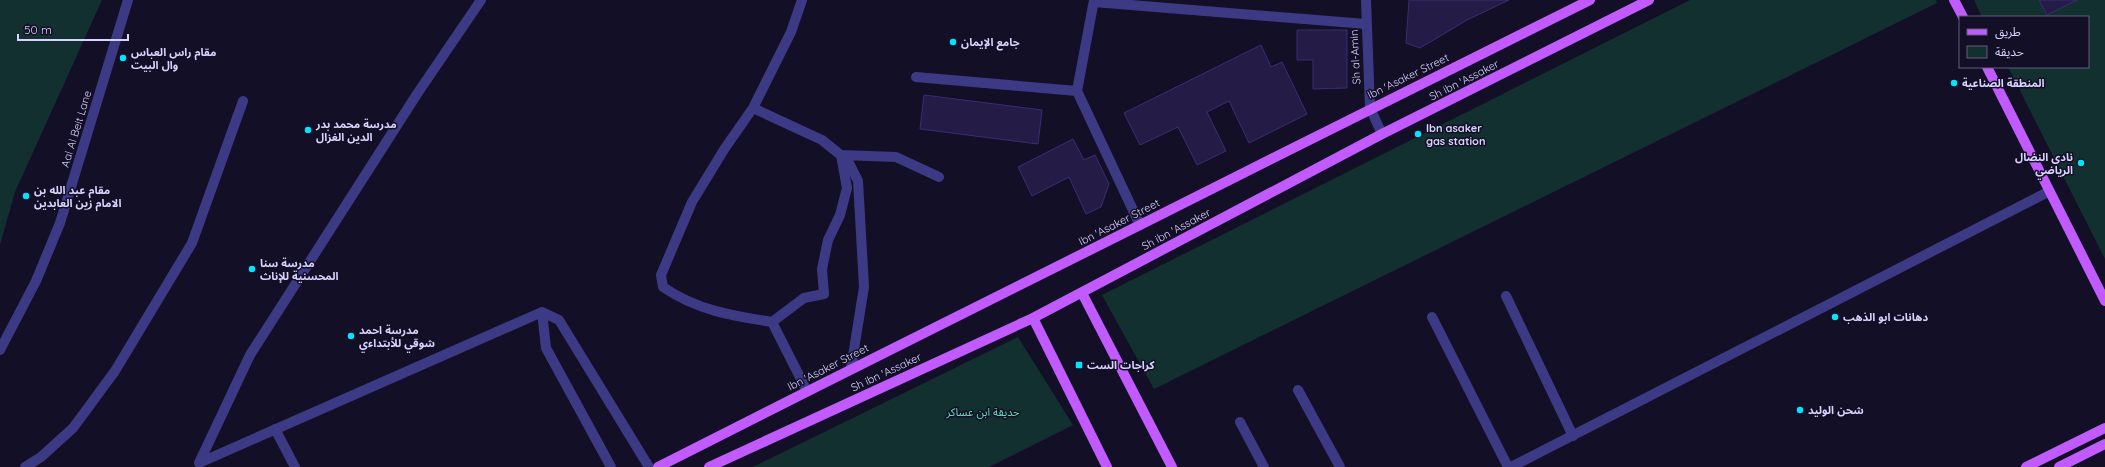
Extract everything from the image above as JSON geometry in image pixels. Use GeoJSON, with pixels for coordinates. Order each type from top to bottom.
{"type":"FeatureCollection","features":[{"type":"Feature","properties":{"kind":"main road","name":"Ibn 'Asaker Street"},"geometry":{"type":"LineString","coordinates":[[658,467],[851,368],[1140,225],[1370,108],[1590,0]]}},
{"type":"Feature","properties":{"kind":"main road","name":"Sh ibn 'Assaker"},"geometry":{"type":"LineString","coordinates":[[709,467],[1033,318],[1382,134],[1648,0]]}},
{"type":"Feature","properties":{"kind":"main road"},"geometry":{"type":"LineString","coordinates":[[1954,0],[1962,16]]}},
{"type":"Feature","properties":{"kind":"main road"},"geometry":{"type":"LineString","coordinates":[[1987,68],[2048,192],[2105,301]]}},
{"type":"Feature","properties":{"kind":"main road"},"geometry":{"type":"LineString","coordinates":[[1082,293],[1172,467]]}},
{"type":"Feature","properties":{"kind":"main road"},"geometry":{"type":"LineString","coordinates":[[1033,318],[1107,467]]}},
{"type":"Feature","properties":{"kind":"main road"},"geometry":{"type":"LineString","coordinates":[[2026,467],[2105,428]]}},
{"type":"Feature","properties":{"kind":"main road"},"geometry":{"type":"LineString","coordinates":[[2059,467],[2105,444]]}},
{"type":"Feature","properties":{"kind":"street","name":"Aal Al Beit Lane"},"geometry":{"type":"LineString","coordinates":[[0,350],[36,281],[60,223],[128,0]]}},
{"type":"Feature","properties":{"kind":"street"},"geometry":{"type":"LineString","coordinates":[[198,466],[250,355],[417,94],[481,0]]}},
{"type":"Feature","properties":{"kind":"street"},"geometry":{"type":"LineString","coordinates":[[802,0],[791,32],[753,108],[725,148],[692,202],[661,275],[664,287],[676,296],[723,314],[772,322],[804,298],[824,294],[822,269],[828,240],[840,215],[847,188],[841,155]]}},
{"type":"Feature","properties":{"kind":"street","name":"Sh al-Amin"},"geometry":{"type":"LineString","coordinates":[[1366,0],[1370,108],[1382,134]]}},
{"type":"Feature","properties":{"kind":"street"},"geometry":{"type":"LineString","coordinates":[[1140,225],[1077,91],[1094,1],[1366,24]]}},
{"type":"Feature","properties":{"kind":"street"},"geometry":{"type":"LineString","coordinates":[[916,77],[1077,91]]}},
{"type":"Feature","properties":{"kind":"street"},"geometry":{"type":"LineString","coordinates":[[25,467],[41,457],[73,428],[114,371],[192,243],[243,101]]}},
{"type":"Feature","properties":{"kind":"street"},"geometry":{"type":"LineString","coordinates":[[753,108],[822,140],[848,161],[858,181],[864,286],[851,368]]}},
{"type":"Feature","properties":{"kind":"street"},"geometry":{"type":"LineString","coordinates":[[841,155],[896,157],[939,177]]}},
{"type":"Feature","properties":{"kind":"street"},"geometry":{"type":"LineString","coordinates":[[1511,467],[2048,192]]}},
{"type":"Feature","properties":{"kind":"street"},"geometry":{"type":"LineString","coordinates":[[1506,296],[1573,436]]}},
{"type":"Feature","properties":{"kind":"street"},"geometry":{"type":"LineString","coordinates":[[198,466],[275,429],[542,312],[559,320],[649,467]]}},
{"type":"Feature","properties":{"kind":"street"},"geometry":{"type":"LineString","coordinates":[[542,312],[546,348],[611,467]]}},
{"type":"Feature","properties":{"kind":"street"},"geometry":{"type":"LineString","coordinates":[[1432,317],[1508,467]]}},
{"type":"Feature","properties":{"kind":"street"},"geometry":{"type":"LineString","coordinates":[[772,322],[807,391]]}},
{"type":"Feature","properties":{"kind":"street"},"geometry":{"type":"LineString","coordinates":[[1298,390],[1340,467]]}},
{"type":"Feature","properties":{"kind":"street"},"geometry":{"type":"LineString","coordinates":[[1240,422],[1264,467]]}},
{"type":"Feature","properties":{"kind":"street"},"geometry":{"type":"LineString","coordinates":[[275,429],[295,467]]}},
{"type":"Feature","properties":{"kind":"green space"},"geometry":{"type":"Polygon","coordinates":[[[0,0],[102,0],[15,192],[0,245],[0,0]]]}},
{"type":"Feature","properties":{"kind":"green space"},"geometry":{"type":"Polygon","coordinates":[[[1690,0],[1936,0],[1937,3],[1154,389],[1102,295],[1690,0]]]}},
{"type":"Feature","properties":{"kind":"green space","name":"نادي النضال الرياضي"},"geometry":{"type":"Polygon","coordinates":[[[1974,0],[2105,0],[2105,259],[2009,68],[2089,68],[2089,16],[1982,16],[1974,0]]]}},
{"type":"Feature","properties":{"kind":"green space","name":"حديقة ابن عساكر"},"geometry":{"type":"Polygon","coordinates":[[[1018,337],[1073,425],[989,467],[753,467],[1018,337]]]}},
{"type":"Feature","properties":{"kind":"building"},"geometry":{"type":"Polygon","coordinates":[[[1409,0],[1509,0],[1467,20],[1420,48],[1406,43],[1409,0]]]}},
{"type":"Feature","properties":{"kind":"building"},"geometry":{"type":"Polygon","coordinates":[[[2039,0],[2077,0],[2047,15],[2039,0]]]}},
{"type":"Feature","properties":{"kind":"building"},"geometry":{"type":"Polygon","coordinates":[[[1297,30],[1347,30],[1347,88],[1313,89],[1313,60],[1297,60],[1297,30]]]}},
{"type":"Feature","properties":{"kind":"building"},"geometry":{"type":"Polygon","coordinates":[[[1261,45],[1271,67],[1282,62],[1307,114],[1249,143],[1229,101],[1207,112],[1226,151],[1197,165],[1178,127],[1140,145],[1124,113],[1261,45]]]}},
{"type":"Feature","properties":{"kind":"building"},"geometry":{"type":"Polygon","coordinates":[[[924,95],[1042,110],[1038,144],[920,129],[924,95]]]}},
{"type":"Feature","properties":{"kind":"building"},"geometry":{"type":"Polygon","coordinates":[[[1073,139],[1084,160],[1095,155],[1109,184],[1101,207],[1086,214],[1069,177],[1032,196],[1018,167],[1073,139]]]}},
{"type":"Feature","properties":{"kind":"place","name":"جامع الإيمان"},"geometry":{"type":"Point","coordinates":[953,42]}},
{"type":"Feature","properties":{"kind":"place","name":"مقام راس العباس وال البيت"},"geometry":{"type":"Point","coordinates":[123,58]}},
{"type":"Feature","properties":{"kind":"place","name":"المنطقة الصناعية"},"geometry":{"type":"Point","coordinates":[1954,83]}},
{"type":"Feature","properties":{"kind":"place","name":"مدرسة محمد بدر الدين الغزال"},"geometry":{"type":"Point","coordinates":[308,130]}},
{"type":"Feature","properties":{"kind":"place","name":"Ibn asaker gas station"},"geometry":{"type":"Point","coordinates":[1418,134]}},
{"type":"Feature","properties":{"kind":"place","name":"نادي النضال الرياضي"},"geometry":{"type":"Point","coordinates":[2081,163]}},
{"type":"Feature","properties":{"kind":"place","name":"مقام عبد الله بن الامام زين العابدين"},"geometry":{"type":"Point","coordinates":[26,196]}},
{"type":"Feature","properties":{"kind":"place","name":"مدرسة سنا المحسنية للإناث"},"geometry":{"type":"Point","coordinates":[252,269]}},
{"type":"Feature","properties":{"kind":"place","name":"دهانات ابو الذهب"},"geometry":{"type":"Point","coordinates":[1835,317]}},
{"type":"Feature","properties":{"kind":"place","name":"مدرسة احمد شوقي للأبتداءي"},"geometry":{"type":"Point","coordinates":[351,336]}},
{"type":"Feature","properties":{"kind":"place","name":"كراجات الست"},"geometry":{"type":"Point","coordinates":[1079,365]}},
{"type":"Feature","properties":{"kind":"place","name":"شحن الوليد"},"geometry":{"type":"Point","coordinates":[1800,410]}}]}
